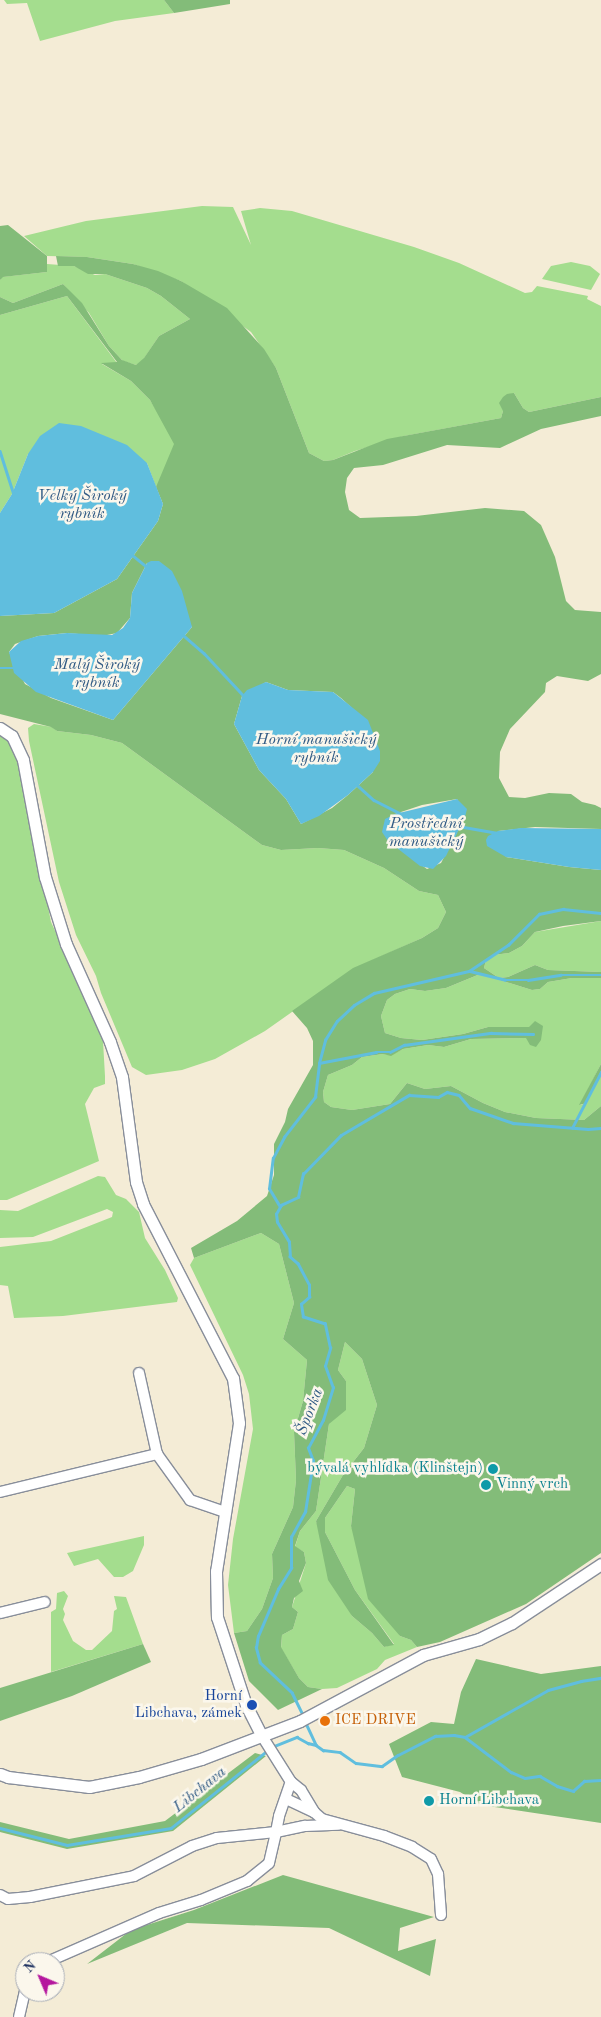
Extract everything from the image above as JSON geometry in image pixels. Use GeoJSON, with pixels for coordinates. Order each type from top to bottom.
{"type":"FeatureCollection","features":[{"type":"Feature","properties":{"kind":"street"},"geometry":{"type":"LineString","coordinates":[[0,728],[12,736],[23,760],[45,876],[66,944],[110,1042],[122,1077],[136,1182],[143,1204],[233,1378],[239,1424],[216,1571],[217,1617],[246,1705],[267,1744],[291,1782],[301,1790],[314,1812]]}},
{"type":"Feature","properties":{"kind":"street"},"geometry":{"type":"LineString","coordinates":[[138,1373],[157,1454],[190,1500],[225,1512]]}},
{"type":"Feature","properties":{"kind":"street"},"geometry":{"type":"LineString","coordinates":[[0,1492],[157,1454]]}},
{"type":"Feature","properties":{"kind":"street"},"geometry":{"type":"LineString","coordinates":[[0,1774],[8,1777],[89,1787],[139,1777],[191,1762],[267,1744],[304,1719],[423,1655],[479,1639],[512,1623],[601,1564]]}},
{"type":"Feature","properties":{"kind":"street"},"geometry":{"type":"LineString","coordinates":[[0,1613],[46,1602]]}},
{"type":"Feature","properties":{"kind":"street"},"geometry":{"type":"LineString","coordinates":[[65,1954],[158,1913],[201,1900],[247,1881],[269,1863],[279,1816],[291,1782]]}},
{"type":"Feature","properties":{"kind":"street"},"geometry":{"type":"LineString","coordinates":[[286,1799],[314,1812],[322,1819],[338,1825],[384,1836],[412,1847],[431,1858],[438,1874],[441,1916]]}},
{"type":"Feature","properties":{"kind":"street"},"geometry":{"type":"LineString","coordinates":[[0,1895],[8,1899],[30,1897],[134,1876],[192,1846],[217,1838],[276,1832],[304,1826],[338,1825]]}},
{"type":"Feature","properties":{"kind":"street"},"geometry":{"type":"LineString","coordinates":[[19,2017],[22,2002]]}},
{"type":"Feature","properties":{"kind":"green space"},"geometry":{"type":"Polygon","coordinates":[[[4,0],[164,0],[174,13],[115,21],[40,41],[27,3],[7,4],[4,0]]]}},
{"type":"Feature","properties":{"kind":"green space"},"geometry":{"type":"Polygon","coordinates":[[[164,0],[230,0],[230,4],[174,13],[164,0]]]}},
{"type":"Feature","properties":{"kind":"green space"},"geometry":{"type":"Polygon","coordinates":[[[202,206],[233,207],[251,245],[241,211],[260,208],[292,211],[414,247],[459,263],[525,293],[532,292],[537,286],[588,296],[587,299],[601,306],[601,397],[529,412],[523,408],[514,393],[501,418],[404,436],[333,460],[324,461],[309,453],[276,368],[251,332],[181,281],[133,264],[87,257],[47,256],[24,236],[86,221],[202,206]]]}},
{"type":"Feature","properties":{"kind":"green space"},"geometry":{"type":"Polygon","coordinates":[[[8,225],[47,256],[47,272],[3,277],[0,280],[0,226],[8,225]]]}},
{"type":"Feature","properties":{"kind":"green space"},"geometry":{"type":"Polygon","coordinates":[[[56,256],[87,257],[133,264],[158,271],[181,281],[227,308],[264,349],[276,368],[309,453],[324,461],[333,460],[387,439],[501,418],[503,411],[499,403],[507,394],[514,393],[523,408],[529,412],[601,397],[601,416],[541,429],[500,448],[447,445],[383,465],[354,468],[347,478],[345,492],[349,510],[360,518],[416,516],[485,508],[524,511],[541,525],[555,557],[566,601],[575,610],[601,612],[601,674],[588,681],[557,676],[546,683],[545,692],[510,729],[500,752],[499,778],[509,797],[525,798],[549,793],[571,794],[582,802],[601,808],[601,829],[535,827],[498,831],[506,857],[601,870],[601,921],[535,932],[522,946],[509,953],[493,955],[486,960],[484,968],[499,978],[508,977],[535,965],[548,970],[601,972],[601,978],[572,978],[548,982],[540,989],[532,990],[480,974],[446,988],[425,991],[410,989],[395,994],[387,1000],[381,1016],[385,1033],[401,1038],[422,1040],[463,1034],[488,1027],[529,1027],[535,1021],[543,1026],[541,1040],[536,1047],[530,1045],[526,1038],[471,1039],[444,1047],[428,1045],[403,1049],[391,1056],[383,1054],[362,1057],[352,1065],[328,1075],[323,1092],[324,1102],[331,1107],[352,1110],[390,1104],[407,1083],[425,1089],[451,1086],[505,1112],[536,1118],[584,1120],[601,1106],[601,1553],[526,1604],[440,1642],[417,1647],[411,1640],[400,1636],[368,1599],[351,1526],[355,1489],[347,1486],[325,1518],[325,1532],[355,1590],[394,1645],[384,1647],[372,1633],[352,1616],[328,1580],[316,1521],[343,1475],[364,1448],[377,1405],[362,1359],[345,1342],[338,1370],[346,1381],[346,1410],[329,1424],[316,1511],[300,1531],[295,1546],[304,1552],[306,1563],[299,1581],[303,1591],[294,1598],[292,1607],[298,1612],[293,1629],[282,1635],[281,1647],[299,1678],[308,1687],[322,1689],[278,1710],[249,1681],[234,1633],[247,1631],[262,1609],[273,1578],[272,1554],[293,1507],[296,1480],[294,1432],[303,1401],[307,1360],[283,1339],[294,1303],[279,1244],[261,1233],[194,1258],[191,1248],[237,1221],[267,1196],[274,1175],[274,1144],[285,1122],[288,1109],[313,1065],[313,1041],[307,1028],[292,1011],[353,968],[422,938],[438,928],[446,912],[438,895],[419,891],[384,868],[344,850],[318,848],[281,850],[262,845],[122,743],[91,735],[57,731],[51,727],[0,714],[0,616],[54,613],[117,579],[158,521],[163,504],[156,487],[174,444],[150,400],[131,381],[101,363],[117,362],[67,296],[0,315],[0,297],[13,303],[63,284],[82,303],[109,346],[122,360],[136,365],[144,358],[159,336],[190,319],[161,296],[147,288],[105,274],[88,274],[74,266],[58,266],[56,256]],[[147,563],[132,593],[130,618],[117,633],[102,636],[67,633],[38,636],[15,644],[9,652],[25,684],[51,698],[113,720],[192,627],[147,563]],[[266,682],[242,696],[234,724],[259,770],[286,799],[301,824],[332,808],[373,772],[352,708],[333,692],[288,690],[266,682]],[[457,799],[422,805],[395,814],[388,841],[427,869],[441,863],[465,817],[457,799]]]}},
{"type":"Feature","properties":{"kind":"green space"},"geometry":{"type":"Polygon","coordinates":[[[571,262],[590,266],[600,274],[591,290],[542,279],[551,266],[571,262]]]}},
{"type":"Feature","properties":{"kind":"green space"},"geometry":{"type":"Polygon","coordinates":[[[47,264],[74,266],[95,275],[105,274],[147,288],[161,296],[190,319],[159,336],[141,363],[136,365],[123,361],[109,346],[89,313],[63,284],[13,303],[0,297],[0,280],[2,277],[47,272],[47,264]]]}},
{"type":"Feature","properties":{"kind":"green space"},"geometry":{"type":"Polygon","coordinates":[[[67,296],[117,363],[102,364],[131,381],[150,400],[181,450],[156,487],[147,463],[28,454],[12,494],[0,513],[0,315],[67,296]]]}},
{"type":"Feature","properties":{"kind":"green space"},"geometry":{"type":"Polygon","coordinates":[[[34,724],[52,727],[57,731],[91,735],[122,743],[262,845],[281,850],[318,848],[344,850],[384,868],[419,891],[438,895],[446,912],[438,928],[422,938],[353,969],[265,1031],[215,1059],[182,1070],[146,1075],[132,1067],[101,993],[96,976],[76,935],[59,882],[29,741],[28,728],[34,724]]]}},
{"type":"Feature","properties":{"kind":"green space"},"geometry":{"type":"Polygon","coordinates":[[[0,734],[10,742],[20,761],[51,922],[93,1013],[103,1041],[105,1076],[105,1084],[94,1088],[85,1104],[99,1161],[7,1200],[0,1200],[0,734]]]}},
{"type":"Feature","properties":{"kind":"green space"},"geometry":{"type":"Polygon","coordinates":[[[601,921],[601,972],[548,970],[535,965],[508,977],[499,978],[484,968],[486,960],[493,955],[509,953],[522,946],[535,932],[601,921]]]}},
{"type":"Feature","properties":{"kind":"green space"},"geometry":{"type":"Polygon","coordinates":[[[480,974],[532,990],[540,989],[548,982],[572,978],[601,978],[601,1064],[580,1105],[587,1103],[601,1071],[601,1106],[584,1120],[536,1118],[505,1112],[451,1086],[425,1089],[407,1083],[390,1104],[352,1110],[331,1107],[324,1102],[323,1092],[328,1075],[352,1065],[362,1057],[383,1054],[391,1055],[403,1049],[428,1045],[444,1047],[471,1039],[526,1038],[529,1027],[488,1027],[463,1034],[422,1040],[401,1038],[385,1033],[381,1016],[387,1000],[395,994],[410,989],[425,991],[446,988],[480,974]]]}},
{"type":"Feature","properties":{"kind":"green space"},"geometry":{"type":"Polygon","coordinates":[[[601,1064],[601,1071],[587,1103],[579,1105],[601,1064]]]}},
{"type":"Feature","properties":{"kind":"green space"},"geometry":{"type":"Polygon","coordinates":[[[98,1176],[105,1177],[116,1195],[126,1199],[139,1212],[145,1238],[165,1270],[178,1298],[177,1302],[63,1316],[14,1318],[8,1286],[0,1285],[0,1247],[51,1241],[112,1217],[113,1212],[107,1209],[33,1237],[0,1238],[0,1210],[18,1211],[98,1176]]]}},
{"type":"Feature","properties":{"kind":"green space"},"geometry":{"type":"Polygon","coordinates":[[[261,1233],[279,1244],[294,1303],[283,1339],[307,1360],[303,1401],[294,1432],[296,1480],[293,1507],[272,1554],[273,1578],[262,1609],[247,1631],[234,1633],[228,1585],[233,1539],[253,1429],[249,1394],[243,1375],[190,1265],[194,1258],[261,1233]]]}},
{"type":"Feature","properties":{"kind":"green space"},"geometry":{"type":"Polygon","coordinates":[[[345,1342],[362,1359],[377,1405],[364,1448],[343,1475],[316,1521],[352,1616],[372,1633],[384,1647],[394,1644],[355,1590],[325,1532],[325,1518],[347,1486],[355,1489],[351,1526],[400,1636],[411,1640],[417,1647],[385,1660],[377,1669],[337,1688],[322,1689],[308,1687],[299,1678],[281,1648],[282,1635],[293,1629],[298,1612],[292,1607],[306,1563],[304,1552],[295,1547],[300,1531],[316,1511],[329,1424],[346,1381],[338,1370],[345,1342]]]}},
{"type":"Feature","properties":{"kind":"green space"},"geometry":{"type":"Polygon","coordinates":[[[144,1536],[144,1545],[133,1571],[123,1577],[114,1577],[98,1559],[74,1566],[67,1553],[144,1536]]]}},
{"type":"Feature","properties":{"kind":"green space"},"geometry":{"type":"Polygon","coordinates":[[[64,1591],[68,1596],[63,1609],[65,1614],[63,1620],[73,1641],[86,1650],[92,1650],[112,1631],[114,1611],[117,1609],[114,1596],[126,1597],[143,1644],[51,1672],[51,1612],[56,1609],[57,1593],[64,1591]]]}},
{"type":"Feature","properties":{"kind":"green space"},"geometry":{"type":"Polygon","coordinates":[[[143,1644],[151,1662],[72,1696],[0,1721],[0,1688],[143,1644]]]}},
{"type":"Feature","properties":{"kind":"green space"},"geometry":{"type":"Polygon","coordinates":[[[476,1659],[541,1674],[601,1666],[601,1823],[481,1805],[460,1792],[402,1777],[389,1744],[431,1722],[454,1724],[461,1692],[476,1659]]]}},
{"type":"Feature","properties":{"kind":"green space"},"geometry":{"type":"Polygon","coordinates":[[[255,1753],[266,1756],[173,1831],[67,1849],[0,1832],[0,1822],[69,1839],[165,1821],[255,1753]]]}},
{"type":"Feature","properties":{"kind":"green space"},"geometry":{"type":"Polygon","coordinates":[[[283,1875],[434,1917],[400,1928],[398,1951],[436,1939],[430,1976],[329,1928],[187,1923],[87,1964],[131,1930],[194,1910],[283,1875]]]}},
{"type":"Feature","properties":{"kind":"water","name":"Velký Široký rybník"},"geometry":{"type":"Polygon","coordinates":[[[59,423],[81,426],[127,445],[147,463],[163,504],[158,521],[117,579],[54,613],[0,616],[0,513],[12,494],[28,454],[40,436],[59,423]]]}},
{"type":"Feature","properties":{"kind":"water","name":"Malý Široký rybník"},"geometry":{"type":"Polygon","coordinates":[[[159,561],[172,571],[182,591],[192,627],[113,720],[36,692],[14,673],[9,652],[21,641],[38,636],[67,633],[112,635],[123,628],[130,618],[132,593],[147,563],[159,561]]]}},
{"type":"Feature","properties":{"kind":"water","name":"Horní manušický rybník"},"geometry":{"type":"Polygon","coordinates":[[[266,682],[288,690],[333,692],[368,720],[380,751],[380,761],[373,772],[348,795],[319,816],[301,824],[286,799],[259,770],[234,724],[242,696],[247,690],[266,682]]]}},
{"type":"Feature","properties":{"kind":"water","name":"Prostřední manušický"},"geometry":{"type":"Polygon","coordinates":[[[457,799],[467,809],[465,817],[446,856],[433,869],[420,866],[388,841],[382,832],[385,819],[395,814],[457,799]]]}},
{"type":"Feature","properties":{"kind":"water"},"geometry":{"type":"Polygon","coordinates":[[[521,828],[601,829],[601,870],[506,857],[487,846],[486,840],[488,836],[498,831],[521,828]]]}},
{"type":"Feature","properties":{"kind":"waterway"},"geometry":{"type":"LineString","coordinates":[[0,451],[14,495]]}},
{"type":"Feature","properties":{"kind":"waterway"},"geometry":{"type":"LineString","coordinates":[[131,554],[148,568]]}},
{"type":"Feature","properties":{"kind":"waterway"},"geometry":{"type":"LineString","coordinates":[[183,635],[204,653],[244,696]]}},
{"type":"Feature","properties":{"kind":"waterway"},"geometry":{"type":"LineString","coordinates":[[0,668],[13,668]]}},
{"type":"Feature","properties":{"kind":"waterway"},"geometry":{"type":"LineString","coordinates":[[356,784],[374,800],[401,814]]}},
{"type":"Feature","properties":{"kind":"waterway"},"geometry":{"type":"LineString","coordinates":[[458,826],[497,833]]}},
{"type":"Feature","properties":{"kind":"waterway"},"geometry":{"type":"LineString","coordinates":[[280,1207],[269,1189],[273,1158],[284,1137],[315,1097],[319,1063],[325,1040],[337,1021],[354,1005],[374,993],[469,971],[508,945],[539,914],[563,909],[601,913]]}},
{"type":"Feature","properties":{"kind":"waterway"},"geometry":{"type":"LineString","coordinates":[[470,971],[505,980],[528,980],[561,975],[601,975]]}},
{"type":"Feature","properties":{"kind":"waterway"},"geometry":{"type":"LineString","coordinates":[[319,1063],[376,1052],[390,1052],[404,1045],[491,1033],[533,1034]]}},
{"type":"Feature","properties":{"kind":"waterway"},"geometry":{"type":"LineString","coordinates":[[572,1128],[601,1072]]}},
{"type":"Feature","properties":{"kind":"waterway","name":"Šporka"},"geometry":{"type":"LineString","coordinates":[[303,1716],[292,1693],[260,1663],[256,1648],[258,1636],[278,1589],[291,1568],[291,1537],[305,1512],[313,1461],[308,1448],[323,1420],[333,1388],[325,1366],[330,1348],[325,1324],[303,1317],[301,1304],[309,1297],[309,1285],[298,1264],[290,1257],[289,1242],[277,1222],[276,1214],[281,1205],[298,1197],[303,1174],[341,1135],[409,1095],[438,1097],[447,1092],[459,1095],[470,1108],[513,1123],[588,1129],[601,1128]]}},
{"type":"Feature","properties":{"kind":"waterway"},"geometry":{"type":"LineString","coordinates":[[465,1737],[548,1690],[601,1678]]}},
{"type":"Feature","properties":{"kind":"waterway","name":"Šporka"},"geometry":{"type":"LineString","coordinates":[[305,1721],[316,1745],[323,1750],[340,1752],[356,1763],[382,1766],[398,1755],[435,1736],[454,1735],[465,1737],[511,1772],[525,1778],[540,1776],[557,1786],[573,1791],[584,1781],[601,1780]]}},
{"type":"Feature","properties":{"kind":"waterway","name":"Libchava"},"geometry":{"type":"LineString","coordinates":[[272,1747],[297,1737],[316,1745]]}},
{"type":"Feature","properties":{"kind":"waterway","name":"Libchava"},"geometry":{"type":"LineString","coordinates":[[0,1828],[67,1845],[171,1828],[268,1750]]}},
{"type":"Feature","properties":{"kind":"place","name":"bývalá vyhlídka (Klinštejn)"},"geometry":{"type":"Point","coordinates":[493,1469]}},
{"type":"Feature","properties":{"kind":"place","name":"Vinný vrch"},"geometry":{"type":"Point","coordinates":[486,1485]}},
{"type":"Feature","properties":{"kind":"place","name":"Horní Libchava, zámek"},"geometry":{"type":"Point","coordinates":[252,1705]}},
{"type":"Feature","properties":{"kind":"place","name":"ICE DRIVE"},"geometry":{"type":"Point","coordinates":[325,1721]}},
{"type":"Feature","properties":{"kind":"place","name":"Horní Libchava"},"geometry":{"type":"Point","coordinates":[429,1801]}}]}
